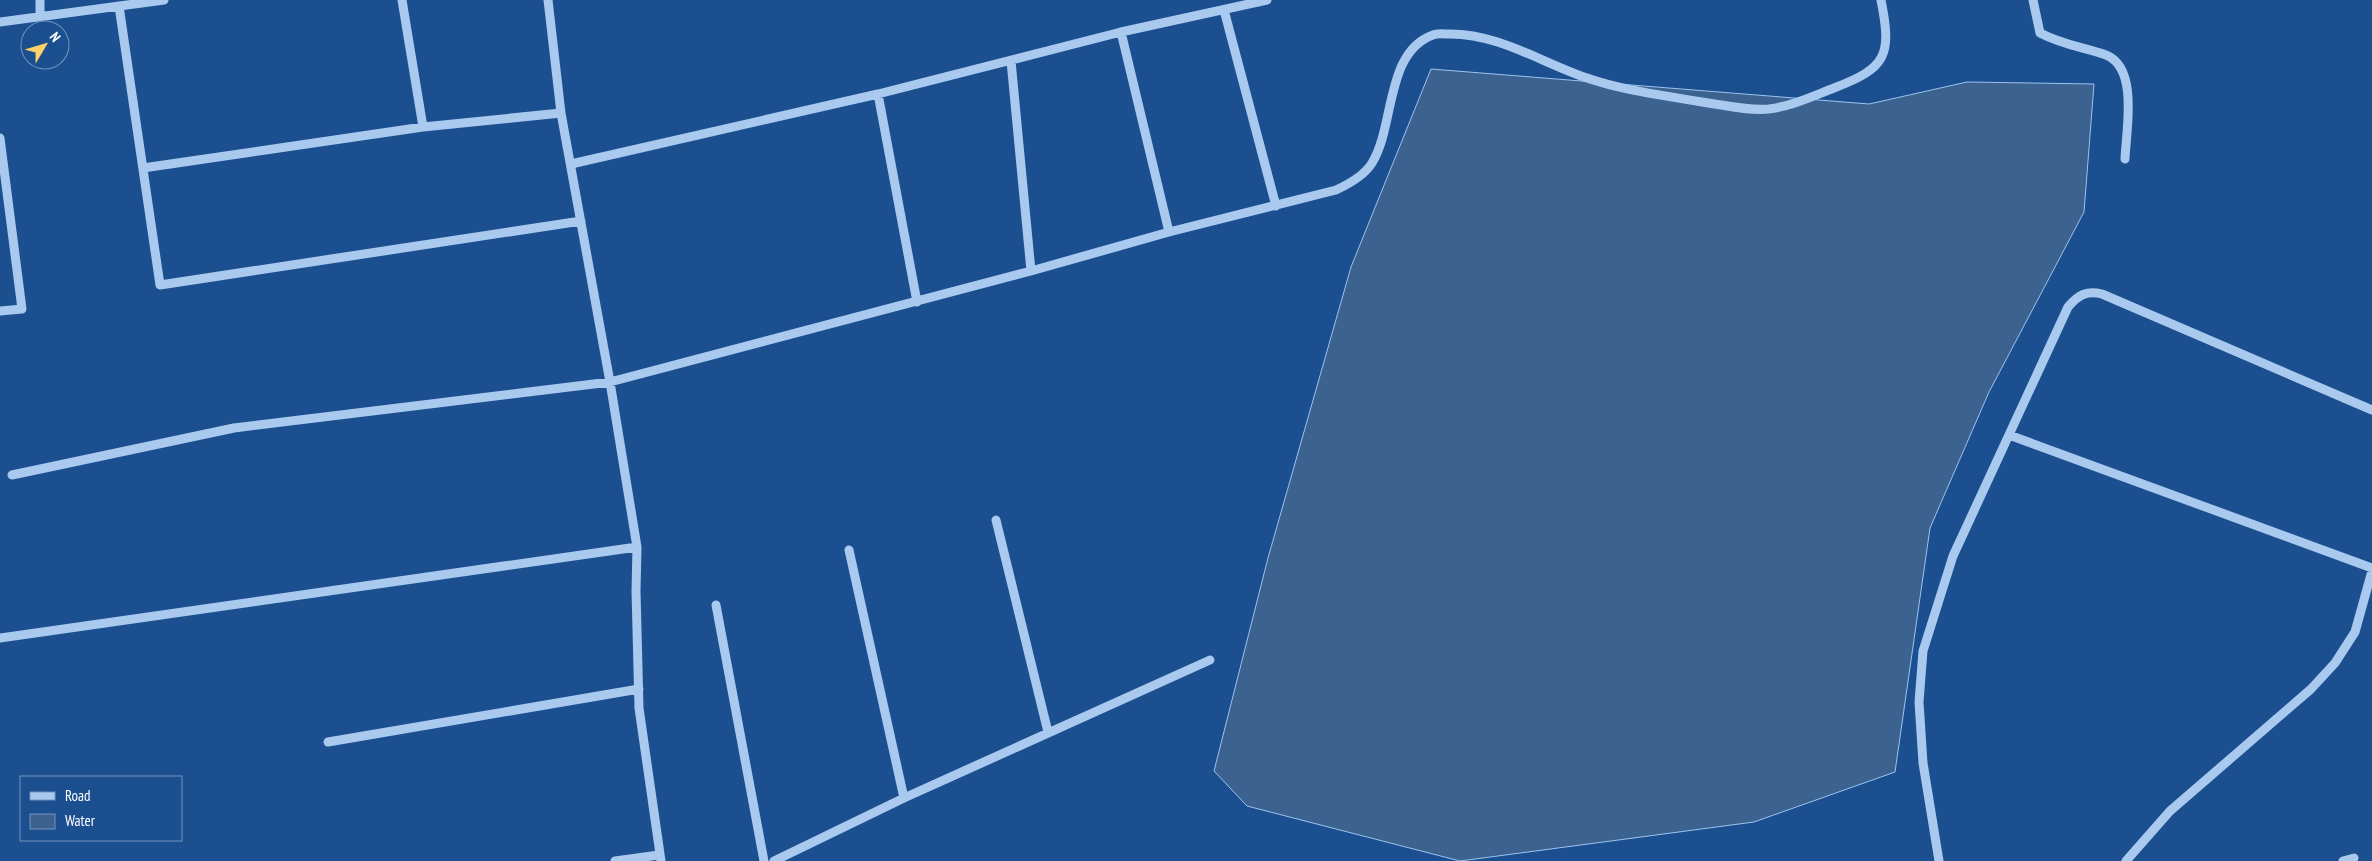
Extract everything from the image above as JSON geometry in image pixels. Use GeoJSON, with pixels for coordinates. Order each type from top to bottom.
{"type":"FeatureCollection","features":[{"type":"Feature","properties":{"kind":"street"},"geometry":{"type":"LineString","coordinates":[[40,0],[40,16]]}},
{"type":"Feature","properties":{"kind":"street"},"geometry":{"type":"LineString","coordinates":[[0,22],[164,0]]}},
{"type":"Feature","properties":{"kind":"street"},"geometry":{"type":"LineString","coordinates":[[402,0],[422,127]]}},
{"type":"Feature","properties":{"kind":"street"},"geometry":{"type":"LineString","coordinates":[[548,0],[561,113],[610,382],[637,547],[636,591],[639,708],[660,858],[615,861]]}},
{"type":"Feature","properties":{"kind":"street"},"geometry":{"type":"LineString","coordinates":[[571,164],[878,94],[1122,32],[1267,0]]}},
{"type":"Feature","properties":{"kind":"street"},"geometry":{"type":"LineString","coordinates":[[12,475],[234,428],[610,382],[917,302],[1169,232],[1336,190],[1354,181],[1372,163],[1383,135],[1399,68],[1413,49],[1433,35],[1462,34],[1499,42],[1586,78],[1622,89],[1734,107],[1768,109],[1796,103],[1857,79],[1876,66],[1886,48],[1886,24],[1881,0]]}},
{"type":"Feature","properties":{"kind":"street"},"geometry":{"type":"LineString","coordinates":[[2033,0],[2040,33],[2057,42],[2108,56],[2122,69],[2128,84],[2125,159]]}},
{"type":"Feature","properties":{"kind":"street"},"geometry":{"type":"LineString","coordinates":[[119,6],[160,284],[581,221]]}},
{"type":"Feature","properties":{"kind":"street"},"geometry":{"type":"LineString","coordinates":[[1224,10],[1276,206]]}},
{"type":"Feature","properties":{"kind":"street"},"geometry":{"type":"LineString","coordinates":[[1122,32],[1169,232]]}},
{"type":"Feature","properties":{"kind":"street"},"geometry":{"type":"LineString","coordinates":[[1011,61],[1031,271]]}},
{"type":"Feature","properties":{"kind":"street"},"geometry":{"type":"LineString","coordinates":[[878,94],[917,302]]}},
{"type":"Feature","properties":{"kind":"street"},"geometry":{"type":"LineString","coordinates":[[143,168],[422,127],[561,113]]}},
{"type":"Feature","properties":{"kind":"street"},"geometry":{"type":"LineString","coordinates":[[0,138],[22,309],[0,311]]}},
{"type":"Feature","properties":{"kind":"street"},"geometry":{"type":"LineString","coordinates":[[1939,861],[1923,763],[1919,702],[1923,651],[1953,556],[2068,307],[2075,298],[2084,293],[2094,292],[2372,410]]}},
{"type":"Feature","properties":{"kind":"street"},"geometry":{"type":"LineString","coordinates":[[2009,435],[2372,569],[2355,632],[2335,663],[2311,689],[2170,810],[2126,861]]}},
{"type":"Feature","properties":{"kind":"street"},"geometry":{"type":"LineString","coordinates":[[996,520],[1048,732]]}},
{"type":"Feature","properties":{"kind":"street"},"geometry":{"type":"LineString","coordinates":[[0,638],[637,547]]}},
{"type":"Feature","properties":{"kind":"street"},"geometry":{"type":"LineString","coordinates":[[849,550],[904,798]]}},
{"type":"Feature","properties":{"kind":"street"},"geometry":{"type":"LineString","coordinates":[[716,604],[764,861]]}},
{"type":"Feature","properties":{"kind":"street"},"geometry":{"type":"LineString","coordinates":[[774,861],[904,798],[1210,660]]}},
{"type":"Feature","properties":{"kind":"street"},"geometry":{"type":"LineString","coordinates":[[328,742],[639,689]]}},
{"type":"Feature","properties":{"kind":"street"},"geometry":{"type":"LineString","coordinates":[[2343,861],[2354,858]]}},
{"type":"Feature","properties":{"kind":"water"},"geometry":{"type":"Polygon","coordinates":[[[1431,69],[1869,104],[1967,82],[2094,84],[2084,212],[1989,392],[1930,528],[1895,772],[1754,822],[1460,861],[1247,806],[1214,771],[1268,558],[1351,267],[1431,69]]]}}]}
